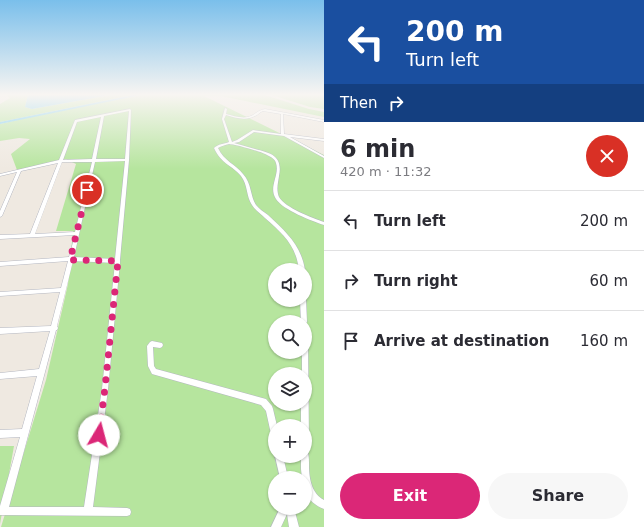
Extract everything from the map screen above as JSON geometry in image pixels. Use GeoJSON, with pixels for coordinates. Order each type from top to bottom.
{"type":"FeatureCollection","features":[{"type":"Feature","properties":{"kind":"street"},"geometry":{"type":"LineString","coordinates":[[32,235],[77,121],[83,120]]}},
{"type":"Feature","properties":{"kind":"street"},"geometry":{"type":"LineString","coordinates":[[102,120],[55,328],[2,511],[126,512]]}},
{"type":"Feature","properties":{"kind":"street"},"geometry":{"type":"LineString","coordinates":[[88,512],[105,388],[118,261],[129,120]]}},
{"type":"Feature","properties":{"kind":"street"},"geometry":{"type":"LineString","coordinates":[[224,120],[232,143]]}},
{"type":"Feature","properties":{"kind":"street"},"geometry":{"type":"LineString","coordinates":[[282,120],[283,134]]}},
{"type":"Feature","properties":{"kind":"street"},"geometry":{"type":"LineString","coordinates":[[302,263],[296,247],[286,234],[254,205],[250,190],[243,176],[219,156],[216,147],[239,140],[253,131],[324,140]]}},
{"type":"Feature","properties":{"kind":"street"},"geometry":{"type":"LineString","coordinates":[[283,134],[324,157]]}},
{"type":"Feature","properties":{"kind":"street"},"geometry":{"type":"LineString","coordinates":[[232,143],[271,155],[279,169],[274,187],[278,198],[284,204],[324,224]]}},
{"type":"Feature","properties":{"kind":"street"},"geometry":{"type":"LineString","coordinates":[[0,175],[61,161],[127,160]]}},
{"type":"Feature","properties":{"kind":"street"},"geometry":{"type":"LineString","coordinates":[[0,216],[20,170]]}},
{"type":"Feature","properties":{"kind":"street"},"geometry":{"type":"LineString","coordinates":[[0,237],[77,233]]}},
{"type":"Feature","properties":{"kind":"street"},"geometry":{"type":"LineString","coordinates":[[0,264],[70,260],[118,261]]}},
{"type":"Feature","properties":{"kind":"street"},"geometry":{"type":"LineString","coordinates":[[0,294],[64,290]]}},
{"type":"Feature","properties":{"kind":"street"},"geometry":{"type":"LineString","coordinates":[[0,331],[55,328]]}},
{"type":"Feature","properties":{"kind":"street"},"geometry":{"type":"LineString","coordinates":[[160,345],[152,344],[150,346],[150,366],[154,372],[263,402],[269,409],[271,419]]}},
{"type":"Feature","properties":{"kind":"street"},"geometry":{"type":"LineString","coordinates":[[305,359],[305,419]]}},
{"type":"Feature","properties":{"kind":"street"},"geometry":{"type":"LineString","coordinates":[[0,376],[42,372]]}},
{"type":"Feature","properties":{"kind":"street"},"geometry":{"type":"LineString","coordinates":[[0,434],[25,433]]}},
{"type":"Feature","properties":{"kind":"street"},"geometry":{"type":"LineString","coordinates":[[305,463],[305,474],[308,489],[314,497],[324,505]]}},
{"type":"Feature","properties":{"kind":"street"},"geometry":{"type":"LineString","coordinates":[[276,527],[282,515]]}},
{"type":"Feature","properties":{"kind":"street"},"geometry":{"type":"LineString","coordinates":[[291,515],[294,527]]}},
{"type":"Feature","properties":{"kind":"green space"},"geometry":{"type":"Polygon","coordinates":[[[0,120],[12,120],[0,122],[0,120]]]}},
{"type":"Feature","properties":{"kind":"green space"},"geometry":{"type":"Polygon","coordinates":[[[19,120],[252,120],[324,155],[324,527],[1,527],[46,380],[68,284],[73,231],[56,231],[76,164],[66,159],[17,170],[11,154],[30,139],[19,138],[0,141],[0,124],[19,120]]]}},
{"type":"Feature","properties":{"kind":"green space"},"geometry":{"type":"Polygon","coordinates":[[[0,446],[14,446],[0,524],[0,446]]]}},
{"type":"Feature","properties":{"kind":"water"},"geometry":{"type":"Polygon","coordinates":[[[12,120],[21,120],[0,124],[0,122],[12,120]]]}},
{"type":"Feature","properties":{"kind":"route"},"geometry":{"type":"LineString","coordinates":[[87,190],[70,260],[118,261],[99,435]]}}]}
